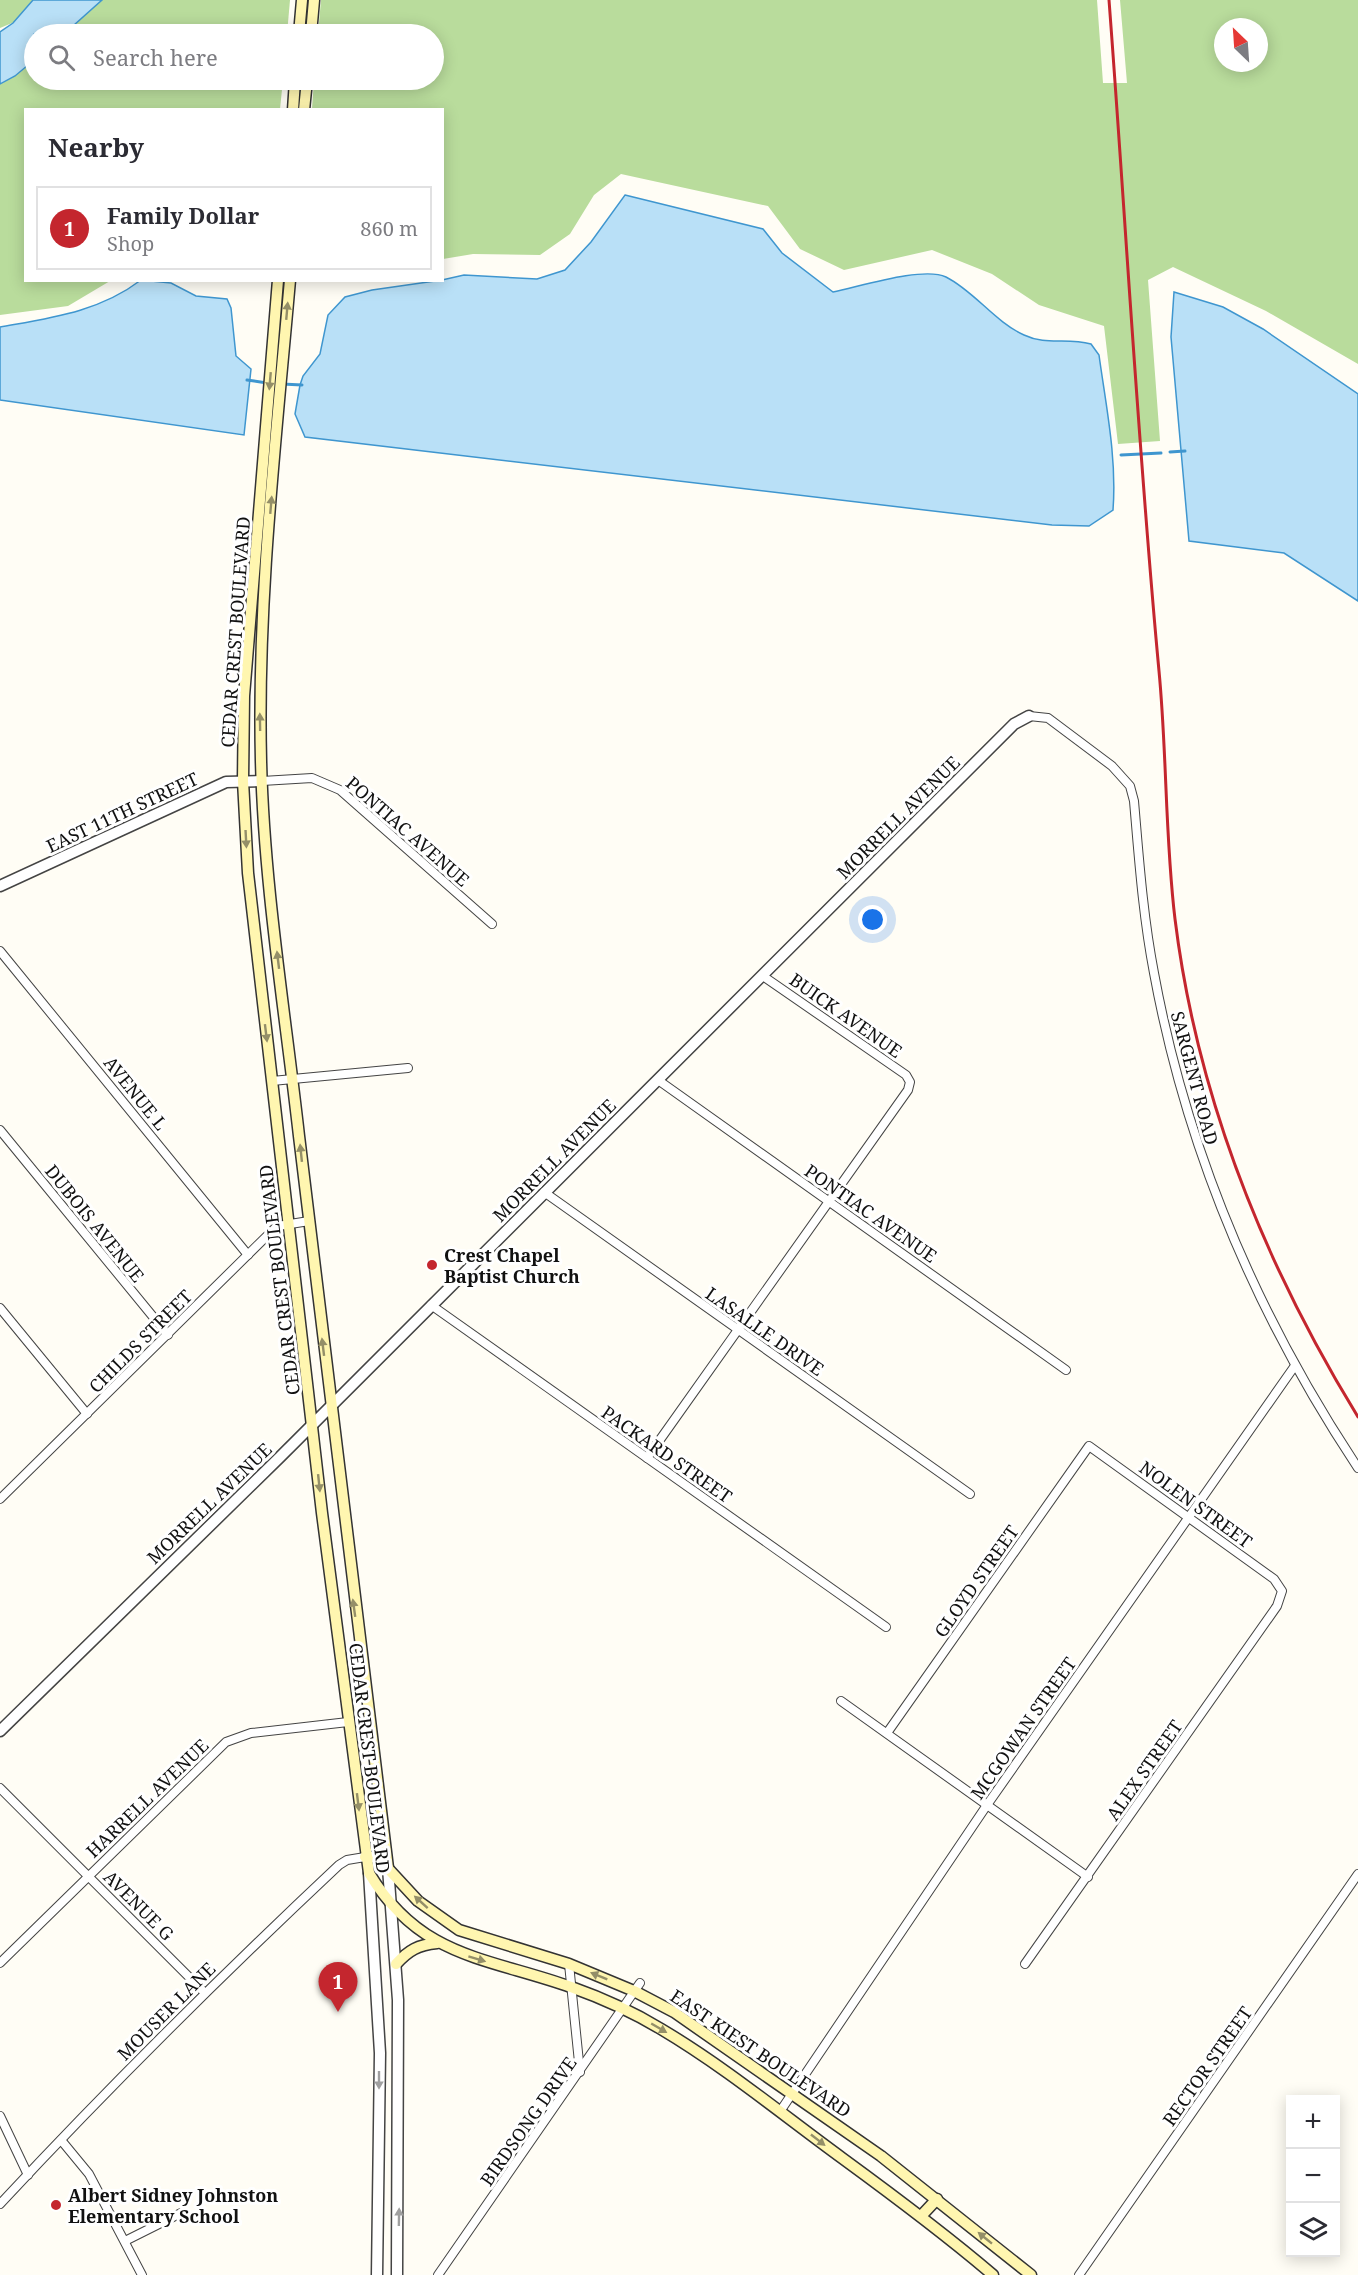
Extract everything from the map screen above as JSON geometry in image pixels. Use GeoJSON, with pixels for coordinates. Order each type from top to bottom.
{"type":"FeatureCollection","features":[{"type":"Feature","properties":{"kind":"main road"},"geometry":{"type":"LineString","coordinates":[[300,24],[302,0]]}},
{"type":"Feature","properties":{"kind":"main road"},"geometry":{"type":"LineString","coordinates":[[312,24],[314,0]]}},
{"type":"Feature","properties":{"kind":"main road"},"geometry":{"type":"LineString","coordinates":[[293,108],[294,90]]}},
{"type":"Feature","properties":{"kind":"main road"},"geometry":{"type":"LineString","coordinates":[[304,108],[306,90]]}},
{"type":"Feature","properties":{"kind":"main road","name":"CEDAR CREST BOULEVARD"},"geometry":{"type":"LineString","coordinates":[[278,282],[260,563],[259,694],[268,881],[388,1868]]}},
{"type":"Feature","properties":{"kind":"main road","name":"CEDAR CREST BOULEVARD"},"geometry":{"type":"LineString","coordinates":[[290,282],[244,696],[243,781],[248,873],[312,1425],[365,1857],[369,1873]]}},
{"type":"Feature","properties":{"kind":"main road"},"geometry":{"type":"LineString","coordinates":[[348,1722],[369,1719]]}},
{"type":"Feature","properties":{"kind":"main road"},"geometry":{"type":"LineString","coordinates":[[365,1857],[381,1861],[388,1868]]}},
{"type":"Feature","properties":{"kind":"main road","name":"EAST KIEST BOULEVARD"},"geometry":{"type":"LineString","coordinates":[[388,1868],[423,1905],[459,1930],[637,1987],[792,2093],[937,2199],[1031,2275]]}},
{"type":"Feature","properties":{"kind":"main road","name":"EAST KIEST BOULEVARD"},"geometry":{"type":"LineString","coordinates":[[369,1873],[391,1905],[437,1943],[460,1953],[571,1987],[623,2009],[662,2030],[781,2110],[922,2215],[993,2275]]}},
{"type":"Feature","properties":{"kind":"main road"},"geometry":{"type":"LineString","coordinates":[[396,1964],[407,1951],[420,1945],[437,1943]]}},
{"type":"Feature","properties":{"kind":"main road"},"geometry":{"type":"LineString","coordinates":[[922,2215],[937,2199]]}},
{"type":"Feature","properties":{"kind":"street","name":"MORRELL AVENUE"},"geometry":{"type":"LineString","coordinates":[[0,1731],[312,1425],[1014,724],[1029,716]]}},
{"type":"Feature","properties":{"kind":"street","name":"SARGENT ROAD"},"geometry":{"type":"LineString","coordinates":[[1029,716],[1048,718],[1112,765],[1130,786],[1134,801],[1144,912],[1154,972],[1195,1140],[1235,1245],[1294,1367],[1358,1468]]}},
{"type":"Feature","properties":{"kind":"street","name":"PONTIAC AVENUE"},"geometry":{"type":"LineString","coordinates":[[262,781],[312,778],[339,790],[492,924]]}},
{"type":"Feature","properties":{"kind":"street","name":"EAST 11TH STREET"},"geometry":{"type":"LineString","coordinates":[[0,886],[226,782],[262,781]]}},
{"type":"Feature","properties":{"kind":"street","name":"AVENUE L"},"geometry":{"type":"LineString","coordinates":[[0,951],[248,1255]]}},
{"type":"Feature","properties":{"kind":"street","name":"BUICK AVENUE"},"geometry":{"type":"LineString","coordinates":[[763,976],[906,1075],[910,1082],[908,1090],[829,1202]]}},
{"type":"Feature","properties":{"kind":"street"},"geometry":{"type":"LineString","coordinates":[[272,1081],[408,1068]]}},
{"type":"Feature","properties":{"kind":"street","name":"PONTIAC AVENUE"},"geometry":{"type":"LineString","coordinates":[[658,1080],[1065,1370]]}},
{"type":"Feature","properties":{"kind":"street","name":"DUBOIS AVENUE"},"geometry":{"type":"LineString","coordinates":[[0,1130],[168,1335]]}},
{"type":"Feature","properties":{"kind":"street","name":"LASALLE DRIVE"},"geometry":{"type":"LineString","coordinates":[[544,1192],[970,1494]]}},
{"type":"Feature","properties":{"kind":"street"},"geometry":{"type":"LineString","coordinates":[[647,1458],[829,1202]]}},
{"type":"Feature","properties":{"kind":"street","name":"CHILDS STREET"},"geometry":{"type":"LineString","coordinates":[[2,1494],[87,1414],[274,1229],[309,1221]]}},
{"type":"Feature","properties":{"kind":"street","name":"PACKARD STREET"},"geometry":{"type":"LineString","coordinates":[[431,1305],[886,1627]]}},
{"type":"Feature","properties":{"kind":"street"},"geometry":{"type":"LineString","coordinates":[[0,1308],[87,1414]]}},
{"type":"Feature","properties":{"kind":"street","name":"MCGOWAN STREET"},"geometry":{"type":"LineString","coordinates":[[781,2110],[987,1805],[1294,1367]]}},
{"type":"Feature","properties":{"kind":"street","name":"NOLEN STREET"},"geometry":{"type":"LineString","coordinates":[[1089,1446],[1274,1579],[1282,1591]]}},
{"type":"Feature","properties":{"kind":"street","name":"GLOYD STREET"},"geometry":{"type":"LineString","coordinates":[[887,1733],[1089,1446]]}},
{"type":"Feature","properties":{"kind":"street","name":"ALEX STREET"},"geometry":{"type":"LineString","coordinates":[[1025,1964],[1277,1606],[1282,1591]]}},
{"type":"Feature","properties":{"kind":"street"},"geometry":{"type":"LineString","coordinates":[[841,1701],[1088,1877]]}},
{"type":"Feature","properties":{"kind":"street","name":"HARRELL AVENUE"},"geometry":{"type":"LineString","coordinates":[[0,1963],[226,1742],[251,1733],[348,1722]]}},
{"type":"Feature","properties":{"kind":"street","name":"AVENUE G"},"geometry":{"type":"LineString","coordinates":[[0,1788],[205,1993]]}},
{"type":"Feature","properties":{"kind":"street","name":"MOUSER LANE"},"geometry":{"type":"LineString","coordinates":[[0,2204],[205,1993],[339,1865],[347,1860],[365,1857]]}},
{"type":"Feature","properties":{"kind":"street","name":"CEDAR CREST BOULEVARD"},"geometry":{"type":"LineString","coordinates":[[388,1868],[398,2000],[398,2274]]}},
{"type":"Feature","properties":{"kind":"street","name":"CEDAR CREST BOULEVARD"},"geometry":{"type":"LineString","coordinates":[[369,1873],[380,2053],[377,2275]]}},
{"type":"Feature","properties":{"kind":"street","name":"RECTOR STREET"},"geometry":{"type":"LineString","coordinates":[[1079,2275],[1358,1874]]}},
{"type":"Feature","properties":{"kind":"street"},"geometry":{"type":"LineString","coordinates":[[569,1964],[580,2072]]}},
{"type":"Feature","properties":{"kind":"street","name":"BIRDSONG DRIVE"},"geometry":{"type":"LineString","coordinates":[[438,2275],[637,1987]]}},
{"type":"Feature","properties":{"kind":"street"},"geometry":{"type":"LineString","coordinates":[[377,2001],[398,2000]]}},
{"type":"Feature","properties":{"kind":"street"},"geometry":{"type":"LineString","coordinates":[[380,2053],[398,2052]]}},
{"type":"Feature","properties":{"kind":"street"},"geometry":{"type":"LineString","coordinates":[[0,2116],[28,2175]]}},
{"type":"Feature","properties":{"kind":"street"},"geometry":{"type":"LineString","coordinates":[[61,2140],[89,2174],[142,2275]]}},
{"type":"Feature","properties":{"kind":"street"},"geometry":{"type":"LineString","coordinates":[[125,2241],[183,2212]]}},
{"type":"Feature","properties":{"kind":"green space"},"geometry":{"type":"Polygon","coordinates":[[[0,0],[46,0],[29,16],[0,28],[0,0]]]}},
{"type":"Feature","properties":{"kind":"green space"},"geometry":{"type":"Polygon","coordinates":[[[95,0],[290,0],[288,24],[69,24],[95,0]]]}},
{"type":"Feature","properties":{"kind":"green space"},"geometry":{"type":"Polygon","coordinates":[[[321,0],[1097,0],[1103,83],[1127,83],[1120,0],[1358,0],[1358,364],[1266,311],[1173,267],[1148,280],[1160,441],[1118,444],[1104,326],[1039,305],[992,274],[932,250],[844,270],[800,249],[768,206],[621,174],[594,195],[570,234],[540,255],[473,254],[444,259],[444,108],[312,108],[313,90],[444,90],[444,24],[319,24],[321,0]]]}},
{"type":"Feature","properties":{"kind":"green space"},"geometry":{"type":"Polygon","coordinates":[[[24,51],[24,90],[282,90],[280,108],[24,108],[24,282],[108,282],[68,306],[0,315],[0,63],[24,51]]]}},
{"type":"Feature","properties":{"kind":"water"},"geometry":{"type":"Polygon","coordinates":[[[33,0],[102,0],[75,24],[24,24],[24,68],[0,84],[0,32],[13,23],[33,0]]]}},
{"type":"Feature","properties":{"kind":"water"},"geometry":{"type":"Polygon","coordinates":[[[625,195],[763,229],[782,253],[833,292],[907,276],[936,274],[956,283],[1013,329],[1024,335],[1041,340],[1091,344],[1099,355],[1108,413],[1113,471],[1113,510],[1089,526],[1052,525],[305,437],[295,414],[300,385],[303,376],[320,354],[328,315],[345,297],[372,290],[444,282],[444,280],[464,275],[537,279],[565,270],[591,242],[625,195]]]}},
{"type":"Feature","properties":{"kind":"water"},"geometry":{"type":"Polygon","coordinates":[[[138,282],[161,282],[171,283],[196,296],[227,299],[231,308],[236,356],[251,369],[244,435],[0,400],[0,327],[74,312],[108,300],[138,282]]]}},
{"type":"Feature","properties":{"kind":"water"},"geometry":{"type":"Polygon","coordinates":[[[1174,292],[1223,307],[1263,329],[1358,394],[1358,601],[1284,553],[1189,541],[1171,337],[1174,292]]]}},
{"type":"Feature","properties":{"kind":"waterway"},"geometry":{"type":"LineString","coordinates":[[247,380],[267,383]]}},
{"type":"Feature","properties":{"kind":"waterway"},"geometry":{"type":"LineString","coordinates":[[282,384],[302,385]]}},
{"type":"Feature","properties":{"kind":"waterway"},"geometry":{"type":"LineString","coordinates":[[1170,452],[1185,451]]}},
{"type":"Feature","properties":{"kind":"waterway"},"geometry":{"type":"LineString","coordinates":[[1121,455],[1161,453]]}},
{"type":"Feature","properties":{"kind":"railway"},"geometry":{"type":"LineString","coordinates":[[1109,0],[1138,420],[1162,702],[1172,888],[1185,985],[1218,1115],[1240,1178],[1293,1300],[1358,1417]]}},
{"type":"Feature","properties":{"kind":"place","name":"Crest Chapel Baptist Church"},"geometry":{"type":"Point","coordinates":[432,1265]}},
{"type":"Feature","properties":{"kind":"place","name":"Family Dollar"},"geometry":{"type":"Point","coordinates":[338,2012]}},
{"type":"Feature","properties":{"kind":"place","name":"Albert Sidney Johnston Elementary School"},"geometry":{"type":"Point","coordinates":[56,2205]}}]}
